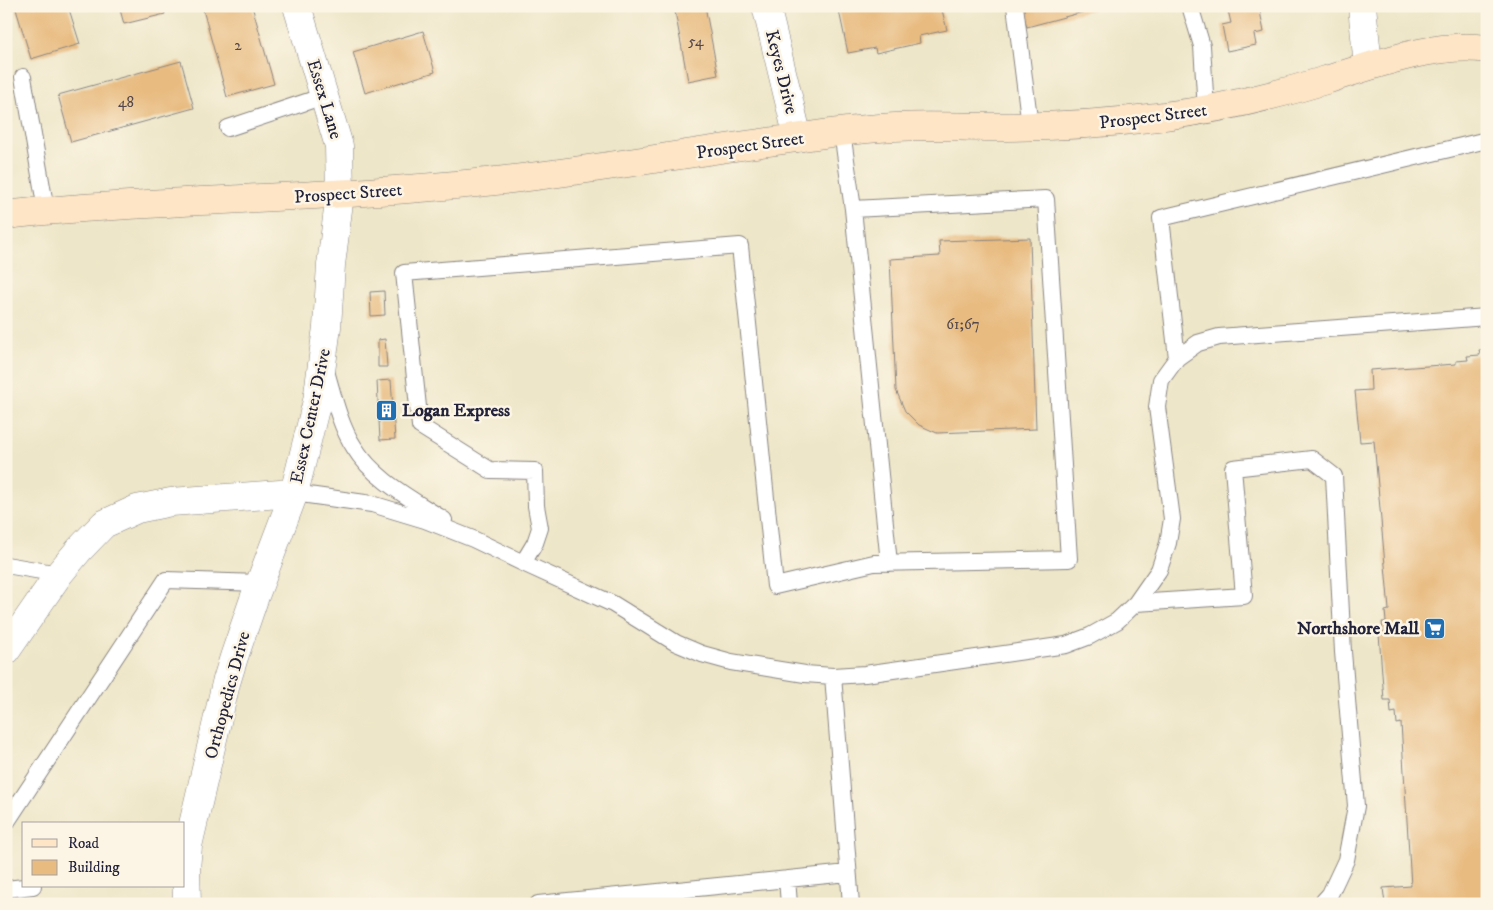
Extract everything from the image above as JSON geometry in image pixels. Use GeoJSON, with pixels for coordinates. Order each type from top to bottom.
{"type":"FeatureCollection","features":[{"type":"Feature","properties":{"kind":"street","name":"Essex Lane"},"geometry":{"type":"LineString","coordinates":[[297,6],[339,146],[340,194]]}},
{"type":"Feature","properties":{"kind":"street","name":"Keyes Drive"},"geometry":{"type":"LineString","coordinates":[[766,6],[798,138]]}},
{"type":"Feature","properties":{"kind":"street"},"geometry":{"type":"LineString","coordinates":[[1362,6],[1368,66]]}},
{"type":"Feature","properties":{"kind":"street","name":"Prospect Street"},"geometry":{"type":"LineString","coordinates":[[6,215],[46,210],[419,188],[557,174],[798,138],[897,126],[1030,126],[1100,123],[1206,110],[1268,96],[1368,66],[1447,48],[1473,47],[1487,49]]}},
{"type":"Feature","properties":{"kind":"street","name":"Essex Center Drive"},"geometry":{"type":"LineString","coordinates":[[6,651],[59,574],[78,550],[104,524],[137,508],[171,502],[294,493],[317,401],[328,327],[331,265],[340,194]]}},
{"type":"Feature","properties":{"kind":"street","name":"Orthopedics Drive"},"geometry":{"type":"LineString","coordinates":[[187,904],[185,869],[188,846],[226,683],[260,583],[294,493]]}},
{"type":"Feature","properties":{"kind":"lane"},"geometry":{"type":"LineString","coordinates":[[1015,6],[1030,126]]}},
{"type":"Feature","properties":{"kind":"lane"},"geometry":{"type":"LineString","coordinates":[[1190,6],[1202,46],[1206,110]]}},
{"type":"Feature","properties":{"kind":"lane"},"geometry":{"type":"LineString","coordinates":[[23,76],[46,210]]}},
{"type":"Feature","properties":{"kind":"lane"},"geometry":{"type":"LineString","coordinates":[[228,128],[324,96]]}},
{"type":"Feature","properties":{"kind":"lane"},"geometry":{"type":"LineString","coordinates":[[842,132],[853,209],[889,562]]}},
{"type":"Feature","properties":{"kind":"lane"},"geometry":{"type":"LineString","coordinates":[[1177,358],[1161,218],[1487,140]]}},
{"type":"Feature","properties":{"kind":"lane"},"geometry":{"type":"LineString","coordinates":[[523,563],[535,543],[540,528],[540,494],[537,489],[535,471],[490,470],[420,426],[404,273],[740,246],[775,586],[874,563],[1069,559],[1046,199],[853,209]]}},
{"type":"Feature","properties":{"kind":"lane"},"geometry":{"type":"LineString","coordinates":[[294,493],[372,504],[425,520],[473,539],[613,604],[676,644],[731,662],[773,670],[833,676],[865,674],[1066,645],[1090,636],[1117,621],[1136,603],[1159,570],[1168,543],[1172,519],[1157,406],[1162,380],[1177,358],[1198,343],[1219,337],[1487,317]]}},
{"type":"Feature","properties":{"kind":"lane"},"geometry":{"type":"LineString","coordinates":[[322,361],[353,447],[369,467],[392,486],[473,539]]}},
{"type":"Feature","properties":{"kind":"lane"},"geometry":{"type":"LineString","coordinates":[[1136,603],[1244,596],[1233,468],[1312,459],[1334,476],[1344,652],[1356,806],[1346,860],[1330,894],[1321,904]]}},
{"type":"Feature","properties":{"kind":"lane"},"geometry":{"type":"LineString","coordinates":[[6,564],[59,574]]}},
{"type":"Feature","properties":{"kind":"lane"},"geometry":{"type":"LineString","coordinates":[[6,823],[166,580],[260,583]]}},
{"type":"Feature","properties":{"kind":"lane"},"geometry":{"type":"LineString","coordinates":[[833,676],[851,904]]}},
{"type":"Feature","properties":{"kind":"lane"},"geometry":{"type":"LineString","coordinates":[[538,904],[848,873]]}},
{"type":"Feature","properties":{"kind":"lane"},"geometry":{"type":"LineString","coordinates":[[787,879],[790,904]]}},
{"type":"Feature","properties":{"kind":"lane"},"geometry":{"type":"LineString","coordinates":[[6,889],[22,887]]}},
{"type":"Feature","properties":{"kind":"building"},"geometry":{"type":"Polygon","coordinates":[[[15,6],[68,6],[80,44],[31,59],[15,6]]]}},
{"type":"Feature","properties":{"kind":"building"},"geometry":{"type":"Polygon","coordinates":[[[119,6],[132,6],[133,9],[142,6],[163,6],[165,14],[124,24],[119,6]]]}},
{"type":"Feature","properties":{"kind":"building"},"geometry":{"type":"Polygon","coordinates":[[[202,6],[252,6],[274,84],[227,97],[202,6]]]}},
{"type":"Feature","properties":{"kind":"building"},"geometry":{"type":"Polygon","coordinates":[[[674,6],[705,6],[718,75],[688,81],[674,6]]]}},
{"type":"Feature","properties":{"kind":"building"},"geometry":{"type":"Polygon","coordinates":[[[838,6],[941,6],[947,30],[919,36],[920,43],[876,53],[875,48],[848,53],[838,6]]]}},
{"type":"Feature","properties":{"kind":"building"},"geometry":{"type":"Polygon","coordinates":[[[1021,6],[1098,6],[1098,8],[1027,27],[1021,6]]]}},
{"type":"Feature","properties":{"kind":"building"},"geometry":{"type":"Polygon","coordinates":[[[1227,6],[1259,6],[1264,32],[1254,34],[1256,45],[1227,51],[1222,25],[1231,23],[1227,6]]]}},
{"type":"Feature","properties":{"kind":"building"},"geometry":{"type":"Polygon","coordinates":[[[423,31],[435,72],[365,93],[353,52],[423,31]]]}},
{"type":"Feature","properties":{"kind":"building"},"geometry":{"type":"Polygon","coordinates":[[[181,61],[194,108],[71,142],[58,95],[181,61]]]}},
{"type":"Feature","properties":{"kind":"building"},"geometry":{"type":"Polygon","coordinates":[[[1030,238],[1036,429],[937,433],[919,425],[905,411],[896,390],[890,259],[940,256],[939,241],[1030,238]]]}},
{"type":"Feature","properties":{"kind":"building"},"geometry":{"type":"Polygon","coordinates":[[[384,291],[385,315],[371,316],[370,292],[384,291]]]}},
{"type":"Feature","properties":{"kind":"building"},"geometry":{"type":"Polygon","coordinates":[[[385,339],[387,367],[378,367],[378,340],[385,339]]]}},
{"type":"Feature","properties":{"kind":"building","name":"Northshore Mall"},"geometry":{"type":"Polygon","coordinates":[[[1487,349],[1487,904],[1385,904],[1383,888],[1411,886],[1401,723],[1397,724],[1396,712],[1391,713],[1390,700],[1384,700],[1379,634],[1383,633],[1382,622],[1386,622],[1385,611],[1389,610],[1374,441],[1360,442],[1355,391],[1371,390],[1370,370],[1456,364],[1456,361],[1468,360],[1467,356],[1480,355],[1479,350],[1487,349]]]}},
{"type":"Feature","properties":{"kind":"building","name":"Logan Express"},"geometry":{"type":"Polygon","coordinates":[[[391,380],[395,439],[380,440],[377,381],[391,380]]]}},
{"type":"Feature","properties":{"kind":"place","name":"Logan Express"},"geometry":{"type":"Point","coordinates":[386,410]}},
{"type":"Feature","properties":{"kind":"place","name":"Northshore Mall"},"geometry":{"type":"Point","coordinates":[1435,628]}}]}
